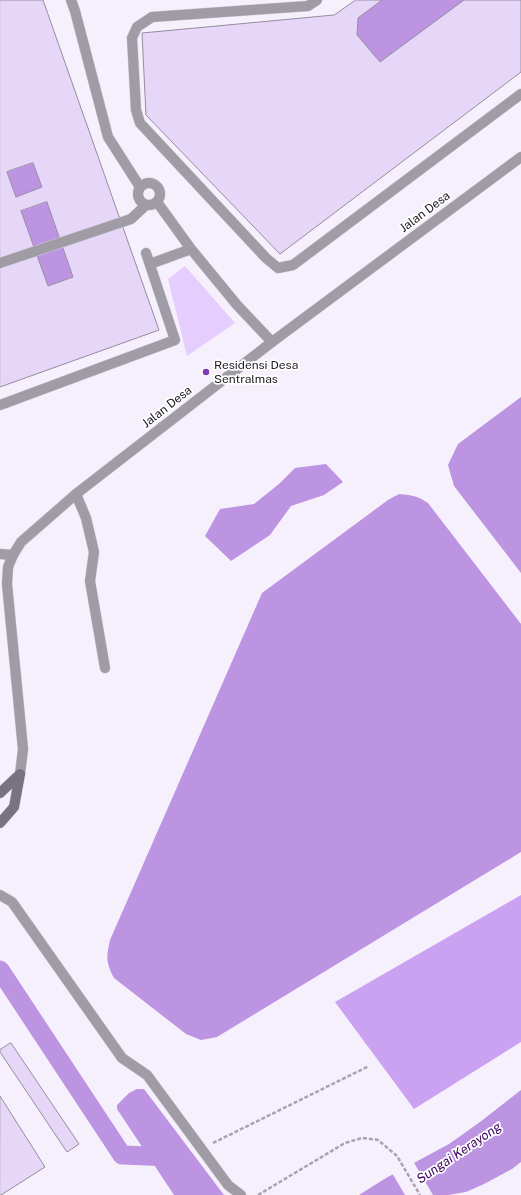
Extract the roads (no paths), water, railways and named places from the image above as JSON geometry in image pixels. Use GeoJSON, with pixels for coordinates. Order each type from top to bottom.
{"type":"FeatureCollection","features":[{"type":"Feature","properties":{"kind":"main road"},"geometry":{"type":"LineString","coordinates":[[0,793],[20,774]]}},
{"type":"Feature","properties":{"kind":"main road","name":"Jalan Desa"},"geometry":{"type":"LineString","coordinates":[[0,823],[14,807],[20,774]]}},
{"type":"Feature","properties":{"kind":"street"},"geometry":{"type":"LineString","coordinates":[[70,0],[75,11],[108,137],[140,187]]}},
{"type":"Feature","properties":{"kind":"street"},"geometry":{"type":"LineString","coordinates":[[317,0],[308,6],[152,17],[137,27],[132,38],[136,110],[140,122],[266,258],[278,268],[293,265],[521,94]]}},
{"type":"Feature","properties":{"kind":"street","name":"Jalan Desa"},"geometry":{"type":"LineString","coordinates":[[20,774],[23,749],[7,584],[8,567],[21,542],[76,494],[272,342],[521,157]]}},
{"type":"Feature","properties":{"kind":"street"},"geometry":{"type":"LineString","coordinates":[[0,263],[131,219],[146,205],[157,202],[161,196],[157,185],[150,182],[143,184],[138,190],[138,198],[146,205]]}},
{"type":"Feature","properties":{"kind":"street"},"geometry":{"type":"LineString","coordinates":[[157,202],[191,249],[237,305],[272,342]]}},
{"type":"Feature","properties":{"kind":"street"},"geometry":{"type":"LineString","coordinates":[[150,264],[191,249]]}},
{"type":"Feature","properties":{"kind":"street"},"geometry":{"type":"LineString","coordinates":[[0,405],[175,340],[146,254]]}},
{"type":"Feature","properties":{"kind":"street"},"geometry":{"type":"LineString","coordinates":[[76,494],[86,518],[94,552],[90,581],[105,668]]}},
{"type":"Feature","properties":{"kind":"street"},"geometry":{"type":"LineString","coordinates":[[0,554],[13,555]]}},
{"type":"Feature","properties":{"kind":"street"},"geometry":{"type":"LineString","coordinates":[[0,895],[12,902],[122,1058],[147,1075],[228,1185],[241,1195]]}},
{"type":"Feature","properties":{"kind":"water"},"geometry":{"type":"Polygon","coordinates":[[[382,0],[464,1],[380,62],[357,35],[358,18],[382,0]]]}},
{"type":"Feature","properties":{"kind":"water"},"geometry":{"type":"Polygon","coordinates":[[[33,163],[42,187],[16,197],[7,172],[33,163]]]}},
{"type":"Feature","properties":{"kind":"water"},"geometry":{"type":"Polygon","coordinates":[[[47,202],[73,277],[48,286],[21,211],[47,202]]]}},
{"type":"Feature","properties":{"kind":"water"},"geometry":{"type":"Polygon","coordinates":[[[521,397],[521,573],[454,486],[448,465],[458,444],[521,397]]]}},
{"type":"Feature","properties":{"kind":"water"},"geometry":{"type":"Polygon","coordinates":[[[326,464],[343,482],[324,495],[291,506],[270,535],[231,561],[205,536],[220,509],[254,504],[279,484],[295,468],[326,464]]]}},
{"type":"Feature","properties":{"kind":"water"},"geometry":{"type":"Polygon","coordinates":[[[399,494],[414,496],[428,503],[521,624],[521,852],[217,1037],[201,1040],[186,1034],[114,978],[109,968],[108,960],[110,940],[262,593],[388,500],[399,494]]]}},
{"type":"Feature","properties":{"kind":"water"},"geometry":{"type":"Polygon","coordinates":[[[137,1089],[144,1089],[224,1195],[174,1195],[117,1109],[117,1105],[129,1093],[137,1089]]]}},
{"type":"Feature","properties":{"kind":"water","name":"Sungai Kerayong"},"geometry":{"type":"Polygon","coordinates":[[[521,1090],[521,1162],[512,1169],[466,1192],[448,1195],[359,1195],[386,1178],[449,1144],[521,1090]]]}},
{"type":"Feature","properties":{"kind":"waterway"},"geometry":{"type":"LineString","coordinates":[[0,970],[122,1155],[172,1157],[199,1195]]}},
{"type":"Feature","properties":{"kind":"place","name":"Residensi Desa Sentralmas"},"geometry":{"type":"Point","coordinates":[206,372]}}]}
